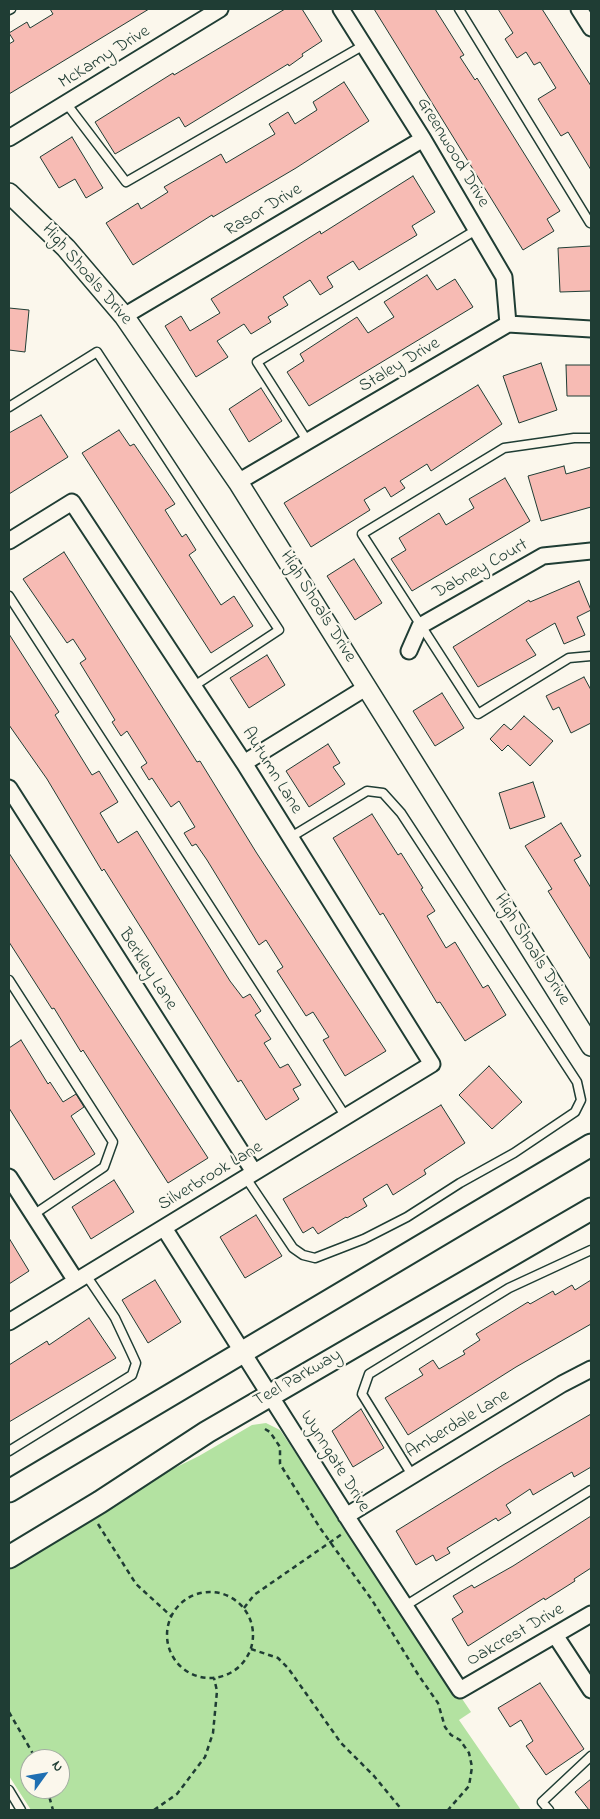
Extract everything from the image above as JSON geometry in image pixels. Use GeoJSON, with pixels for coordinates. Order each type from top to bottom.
{"type":"FeatureCollection","features":[{"type":"Feature","properties":{"kind":"main road"},"geometry":{"type":"LineString","coordinates":[[9,1491],[591,1145]]}},
{"type":"Feature","properties":{"kind":"main road","name":"Teel Parkway"},"geometry":{"type":"LineString","coordinates":[[9,1557],[100,1502],[207,1432],[591,1209]]}},
{"type":"Feature","properties":{"kind":"street","name":"McKamy Drive"},"geometry":{"type":"LineString","coordinates":[[9,138],[220,9]]}},
{"type":"Feature","properties":{"kind":"street","name":"Greenwood Drive"},"geometry":{"type":"LineString","coordinates":[[341,9],[423,138],[504,277],[508,324]]}},
{"type":"Feature","properties":{"kind":"street"},"geometry":{"type":"LineString","coordinates":[[579,9],[591,28]]}},
{"type":"Feature","properties":{"kind":"street","name":"Rasor Drive"},"geometry":{"type":"LineString","coordinates":[[124,316],[423,138]]}},
{"type":"Feature","properties":{"kind":"street","name":"High Shoals Drive"},"geometry":{"type":"LineString","coordinates":[[9,193],[66,248],[124,316],[238,482],[591,1046]]}},
{"type":"Feature","properties":{"kind":"street"},"geometry":{"type":"LineString","coordinates":[[508,324],[591,329]]}},
{"type":"Feature","properties":{"kind":"street","name":"Staley Drive"},"geometry":{"type":"LineString","coordinates":[[238,482],[508,324]]}},
{"type":"Feature","properties":{"kind":"street","name":"Autumn Lane"},"geometry":{"type":"LineString","coordinates":[[9,541],[72,502],[244,763],[432,1064]]}},
{"type":"Feature","properties":{"kind":"street","name":"Dabney Court"},"geometry":{"type":"LineString","coordinates":[[420,626],[544,556],[591,551]]}},
{"type":"Feature","properties":{"kind":"street"},"geometry":{"type":"LineString","coordinates":[[409,651],[420,626]]}},
{"type":"Feature","properties":{"kind":"street"},"geometry":{"type":"LineString","coordinates":[[244,763],[367,687]]}},
{"type":"Feature","properties":{"kind":"street","name":"Berkley Lane"},"geometry":{"type":"LineString","coordinates":[[9,788],[250,1175]]}},
{"type":"Feature","properties":{"kind":"street","name":"Silverbrook Lane"},"geometry":{"type":"LineString","coordinates":[[9,1322],[432,1064]]}},
{"type":"Feature","properties":{"kind":"street"},"geometry":{"type":"LineString","coordinates":[[9,1177],[33,1215],[81,1278]]}},
{"type":"Feature","properties":{"kind":"street","name":"Wynngate Drive"},"geometry":{"type":"LineString","coordinates":[[164,1228],[346,1516],[460,1690]]}},
{"type":"Feature","properties":{"kind":"street","name":"Amberdale Lane"},"geometry":{"type":"LineString","coordinates":[[346,1516],[562,1384],[591,1369]]}},
{"type":"Feature","properties":{"kind":"street","name":"Oakcrest Drive"},"geometry":{"type":"LineString","coordinates":[[460,1690],[591,1614]]}},
{"type":"Feature","properties":{"kind":"street"},"geometry":{"type":"LineString","coordinates":[[555,1635],[591,1690]]}},
{"type":"Feature","properties":{"kind":"lane"},"geometry":{"type":"LineString","coordinates":[[459,9],[591,222]]}},
{"type":"Feature","properties":{"kind":"lane"},"geometry":{"type":"LineString","coordinates":[[66,103],[126,182],[364,45]]}},
{"type":"Feature","properties":{"kind":"lane"},"geometry":{"type":"LineString","coordinates":[[308,442],[257,362],[476,230]]}},
{"type":"Feature","properties":{"kind":"lane"},"geometry":{"type":"LineString","coordinates":[[9,407],[97,352],[279,630],[194,686]]}},
{"type":"Feature","properties":{"kind":"lane"},"geometry":{"type":"LineString","coordinates":[[591,438],[504,448],[362,534],[478,714],[569,658],[591,656]]}},
{"type":"Feature","properties":{"kind":"lane"},"geometry":{"type":"LineString","coordinates":[[9,596],[346,1116]]}},
{"type":"Feature","properties":{"kind":"lane"},"geometry":{"type":"LineString","coordinates":[[250,1175],[293,1248],[303,1255],[315,1258],[364,1239],[407,1217],[514,1153],[575,1112],[580,1100],[577,1082],[401,812],[383,793],[367,791],[291,837]]}},
{"type":"Feature","properties":{"kind":"lane"},"geometry":{"type":"LineString","coordinates":[[9,980],[113,1142],[104,1167],[33,1215]]}},
{"type":"Feature","properties":{"kind":"lane"},"geometry":{"type":"LineString","coordinates":[[412,1475],[362,1394],[369,1374],[509,1288],[591,1250]]}},
{"type":"Feature","properties":{"kind":"lane"},"geometry":{"type":"LineString","coordinates":[[9,1451],[132,1375],[136,1363],[115,1318],[81,1278]]}},
{"type":"Feature","properties":{"kind":"lane"},"geometry":{"type":"LineString","coordinates":[[405,1606],[591,1490]]}},
{"type":"Feature","properties":{"kind":"lane"},"geometry":{"type":"LineString","coordinates":[[549,1810],[542,1802],[591,1756]]}},
{"type":"Feature","properties":{"kind":"lane"},"geometry":{"type":"LineString","coordinates":[[9,1790],[21,1810]]}},
{"type":"Feature","properties":{"kind":"path"},"geometry":{"type":"LineString","coordinates":[[265,1429],[270,1432],[280,1447],[280,1464],[330,1542],[372,1600],[438,1703],[445,1726],[451,1735],[460,1740],[469,1753],[472,1767],[469,1786],[448,1810]]}},
{"type":"Feature","properties":{"kind":"path"},"geometry":{"type":"LineString","coordinates":[[94,1518],[136,1584],[172,1616]]}},
{"type":"Feature","properties":{"kind":"path"},"geometry":{"type":"LineString","coordinates":[[244,1608],[254,1596],[342,1534]]}},
{"type":"Feature","properties":{"kind":"path"},"geometry":{"type":"LineString","coordinates":[[209,1592],[228,1596],[244,1608],[254,1634],[251,1649],[240,1667],[232,1673],[214,1678],[194,1675],[185,1670],[172,1656],[167,1637],[172,1616],[182,1602],[190,1596],[209,1592]]}},
{"type":"Feature","properties":{"kind":"path"},"geometry":{"type":"LineString","coordinates":[[251,1649],[278,1658],[288,1668],[341,1742],[374,1776],[402,1810]]}},
{"type":"Feature","properties":{"kind":"path"},"geometry":{"type":"LineString","coordinates":[[154,1810],[177,1794],[205,1757],[213,1732],[217,1691],[214,1678]]}},
{"type":"Feature","properties":{"kind":"path"},"geometry":{"type":"LineString","coordinates":[[9,1712],[17,1722],[31,1749]]}},
{"type":"Feature","properties":{"kind":"green space"},"geometry":{"type":"Polygon","coordinates":[[[266,1423],[280,1430],[471,1712],[459,1720],[521,1810],[31,1810],[24,1799],[70,1799],[70,1749],[20,1749],[20,1793],[9,1776],[9,1564],[146,1482],[199,1456],[252,1425],[266,1423]]]}},
{"type":"Feature","properties":{"kind":"building"},"geometry":{"type":"Polygon","coordinates":[[[50,9],[149,9],[9,94],[9,44],[14,41],[9,33],[27,22],[30,28],[53,14],[50,9]]]}},
{"type":"Feature","properties":{"kind":"building"},"geometry":{"type":"Polygon","coordinates":[[[285,9],[302,9],[322,41],[302,54],[303,56],[289,66],[288,64],[185,127],[179,117],[115,154],[95,122],[173,73],[174,75],[285,9]]]}},
{"type":"Feature","properties":{"kind":"building"},"geometry":{"type":"Polygon","coordinates":[[[374,9],[435,9],[464,55],[460,57],[475,80],[477,78],[560,211],[547,219],[554,231],[523,250],[374,9]]]}},
{"type":"Feature","properties":{"kind":"building"},"geometry":{"type":"Polygon","coordinates":[[[498,9],[542,9],[591,86],[591,170],[568,132],[561,136],[538,99],[556,88],[540,62],[534,65],[526,52],[517,58],[505,39],[513,33],[498,9]]]}},
{"type":"Feature","properties":{"kind":"building"},"geometry":{"type":"Polygon","coordinates":[[[344,82],[369,121],[296,168],[213,217],[212,215],[133,265],[106,223],[138,203],[141,209],[168,192],[164,187],[221,154],[226,163],[275,134],[269,124],[288,112],[295,124],[317,110],[313,102],[344,82]]]}},
{"type":"Feature","properties":{"kind":"building"},"geometry":{"type":"Polygon","coordinates":[[[72,137],[103,188],[86,198],[75,179],[59,188],[40,157],[72,137]]]}},
{"type":"Feature","properties":{"kind":"building"},"geometry":{"type":"Polygon","coordinates":[[[413,176],[435,212],[412,226],[417,235],[359,270],[353,261],[327,277],[333,287],[320,295],[310,280],[283,297],[288,305],[268,317],[271,322],[251,334],[244,324],[217,341],[228,357],[196,377],[165,326],[181,316],[190,331],[220,313],[211,299],[320,231],[321,234],[413,176]]]}},
{"type":"Feature","properties":{"kind":"building"},"geometry":{"type":"Polygon","coordinates":[[[591,246],[591,291],[560,292],[558,248],[591,246]]]}},
{"type":"Feature","properties":{"kind":"building"},"geometry":{"type":"Polygon","coordinates":[[[427,275],[437,290],[455,279],[473,307],[309,406],[287,372],[304,361],[300,354],[357,317],[368,333],[394,317],[384,302],[427,275]]]}},
{"type":"Feature","properties":{"kind":"building"},"geometry":{"type":"Polygon","coordinates":[[[9,308],[29,310],[25,352],[9,350],[9,308]]]}},
{"type":"Feature","properties":{"kind":"building"},"geometry":{"type":"Polygon","coordinates":[[[541,363],[557,410],[519,423],[503,376],[541,363]]]}},
{"type":"Feature","properties":{"kind":"building"},"geometry":{"type":"Polygon","coordinates":[[[566,365],[591,365],[591,396],[567,396],[566,365]]]}},
{"type":"Feature","properties":{"kind":"building"},"geometry":{"type":"Polygon","coordinates":[[[478,385],[502,424],[431,471],[427,464],[400,481],[405,488],[391,497],[385,487],[364,500],[370,510],[311,547],[284,503],[478,385]]]}},
{"type":"Feature","properties":{"kind":"building"},"geometry":{"type":"Polygon","coordinates":[[[261,388],[282,421],[249,442],[229,409],[261,388]]]}},
{"type":"Feature","properties":{"kind":"building"},"geometry":{"type":"Polygon","coordinates":[[[41,415],[68,457],[9,494],[9,433],[41,415]]]}},
{"type":"Feature","properties":{"kind":"building"},"geometry":{"type":"Polygon","coordinates":[[[119,430],[130,446],[134,444],[175,504],[165,510],[182,537],[186,534],[196,550],[189,555],[221,605],[234,596],[253,626],[211,653],[82,453],[119,430]]]}},
{"type":"Feature","properties":{"kind":"building"},"geometry":{"type":"Polygon","coordinates":[[[564,466],[566,474],[591,467],[591,507],[541,521],[528,476],[564,466]]]}},
{"type":"Feature","properties":{"kind":"building"},"geometry":{"type":"Polygon","coordinates":[[[505,478],[530,521],[412,591],[391,559],[406,550],[399,538],[439,513],[446,525],[474,508],[469,499],[505,478]]]}},
{"type":"Feature","properties":{"kind":"building"},"geometry":{"type":"Polygon","coordinates":[[[64,552],[197,762],[200,761],[256,852],[386,1051],[345,1076],[323,1040],[329,1037],[313,1012],[306,1016],[277,971],[283,967],[266,940],[259,945],[207,860],[196,844],[192,846],[184,833],[195,827],[179,801],[171,807],[152,778],[149,780],[141,767],[147,763],[127,731],[121,736],[112,722],[115,720],[80,663],[86,659],[73,639],[67,643],[23,579],[64,552]]]}},
{"type":"Feature","properties":{"kind":"building"},"geometry":{"type":"Polygon","coordinates":[[[354,559],[382,603],[355,620],[327,576],[354,559]]]}},
{"type":"Feature","properties":{"kind":"building"},"geometry":{"type":"Polygon","coordinates":[[[579,581],[591,610],[577,617],[585,635],[564,644],[555,623],[526,640],[536,655],[478,687],[453,647],[529,600],[530,602],[579,581]]]}},
{"type":"Feature","properties":{"kind":"building"},"geometry":{"type":"Polygon","coordinates":[[[9,634],[59,712],[55,715],[92,775],[99,771],[118,802],[100,813],[118,843],[137,831],[230,981],[243,998],[250,994],[261,1011],[255,1015],[271,1039],[264,1043],[280,1068],[288,1064],[301,1085],[293,1089],[299,1099],[266,1120],[241,1080],[238,1082],[104,869],[102,871],[47,779],[9,725],[9,634]]]}},
{"type":"Feature","properties":{"kind":"building"},"geometry":{"type":"Polygon","coordinates":[[[267,655],[285,685],[249,708],[230,678],[267,655]]]}},
{"type":"Feature","properties":{"kind":"building"},"geometry":{"type":"Polygon","coordinates":[[[584,677],[591,690],[591,723],[571,733],[559,707],[553,710],[546,696],[584,677]]]}},
{"type":"Feature","properties":{"kind":"building"},"geometry":{"type":"Polygon","coordinates":[[[442,693],[464,728],[435,746],[413,711],[442,693]]]}},
{"type":"Feature","properties":{"kind":"building"},"geometry":{"type":"Polygon","coordinates":[[[524,716],[553,741],[530,766],[508,745],[502,751],[490,739],[504,724],[511,730],[524,716]]]}},
{"type":"Feature","properties":{"kind":"building"},"geometry":{"type":"Polygon","coordinates":[[[328,744],[340,763],[333,767],[345,784],[309,807],[286,771],[328,744]]]}},
{"type":"Feature","properties":{"kind":"building"},"geometry":{"type":"Polygon","coordinates":[[[533,782],[545,817],[510,829],[499,793],[533,782]]]}},
{"type":"Feature","properties":{"kind":"building"},"geometry":{"type":"Polygon","coordinates":[[[372,814],[398,855],[401,853],[423,888],[421,889],[435,911],[427,916],[446,948],[455,942],[483,988],[488,985],[506,1015],[465,1041],[440,1002],[437,1003],[383,913],[380,915],[333,838],[372,814]]]}},
{"type":"Feature","properties":{"kind":"building"},"geometry":{"type":"Polygon","coordinates":[[[561,823],[581,856],[574,860],[591,888],[591,960],[548,891],[552,889],[525,846],[561,823]]]}},
{"type":"Feature","properties":{"kind":"building"},"geometry":{"type":"Polygon","coordinates":[[[9,853],[208,1158],[168,1183],[83,1050],[81,1052],[54,1008],[52,1009],[9,942],[9,853]]]}},
{"type":"Feature","properties":{"kind":"building"},"geometry":{"type":"Polygon","coordinates":[[[21,1040],[48,1084],[50,1082],[63,1102],[76,1094],[84,1107],[71,1116],[95,1154],[54,1180],[9,1108],[9,1048],[21,1040]]]}},
{"type":"Feature","properties":{"kind":"building"},"geometry":{"type":"Polygon","coordinates":[[[489,1066],[522,1102],[492,1129],[459,1095],[489,1066]]]}},
{"type":"Feature","properties":{"kind":"building"},"geometry":{"type":"Polygon","coordinates":[[[441,1105],[465,1143],[424,1170],[426,1174],[393,1195],[387,1184],[363,1199],[367,1206],[347,1218],[318,1234],[313,1227],[303,1233],[283,1199],[441,1105]]]}},
{"type":"Feature","properties":{"kind":"building"},"geometry":{"type":"Polygon","coordinates":[[[114,1180],[134,1212],[91,1239],[72,1207],[114,1180]]]}},
{"type":"Feature","properties":{"kind":"building"},"geometry":{"type":"Polygon","coordinates":[[[256,1215],[282,1256],[245,1278],[220,1237],[256,1215]]]}},
{"type":"Feature","properties":{"kind":"building"},"geometry":{"type":"Polygon","coordinates":[[[9,1238],[29,1271],[9,1284],[9,1238]]]}},
{"type":"Feature","properties":{"kind":"building"},"geometry":{"type":"Polygon","coordinates":[[[155,1280],[181,1322],[148,1343],[122,1300],[155,1280]]]}},
{"type":"Feature","properties":{"kind":"building"},"geometry":{"type":"Polygon","coordinates":[[[591,1280],[591,1324],[516,1367],[408,1435],[385,1398],[423,1375],[419,1369],[433,1360],[439,1369],[465,1354],[463,1351],[480,1340],[476,1334],[528,1302],[530,1304],[553,1291],[555,1295],[572,1285],[575,1290],[591,1280]]]}},
{"type":"Feature","properties":{"kind":"building"},"geometry":{"type":"Polygon","coordinates":[[[89,1318],[116,1358],[9,1422],[9,1365],[47,1341],[49,1345],[89,1318]]]}},
{"type":"Feature","properties":{"kind":"building"},"geometry":{"type":"Polygon","coordinates":[[[361,1409],[384,1448],[353,1467],[332,1431],[361,1409]]]}},
{"type":"Feature","properties":{"kind":"building"},"geometry":{"type":"Polygon","coordinates":[[[591,1414],[591,1467],[574,1477],[572,1472],[533,1495],[530,1489],[506,1505],[511,1513],[498,1521],[496,1518],[447,1548],[450,1553],[436,1561],[433,1555],[416,1565],[396,1531],[503,1465],[591,1414]]]}},
{"type":"Feature","properties":{"kind":"building"},"geometry":{"type":"Polygon","coordinates":[[[591,1516],[591,1568],[574,1579],[575,1581],[545,1600],[544,1598],[468,1646],[452,1619],[463,1612],[453,1596],[472,1585],[474,1588],[513,1566],[591,1516]]]}},
{"type":"Feature","properties":{"kind":"building"},"geometry":{"type":"Polygon","coordinates":[[[540,1683],[584,1749],[546,1775],[526,1746],[533,1741],[521,1720],[510,1727],[498,1708],[540,1683]]]}},
{"type":"Feature","properties":{"kind":"building"},"geometry":{"type":"Polygon","coordinates":[[[591,1779],[591,1810],[589,1810],[575,1792],[591,1779]]]}}]}
